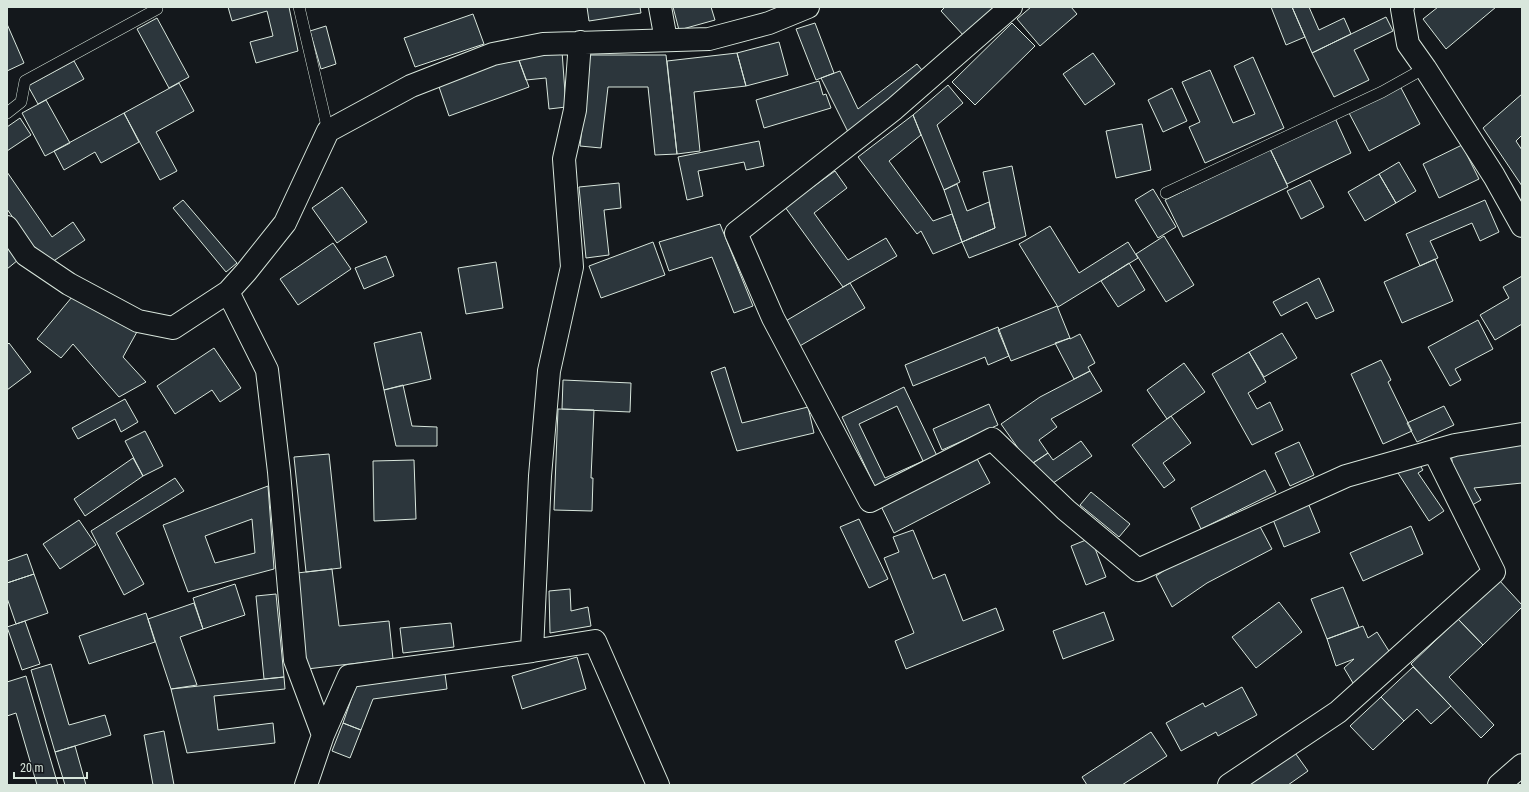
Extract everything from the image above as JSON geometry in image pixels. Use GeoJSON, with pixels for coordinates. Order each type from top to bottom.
{"type":"FeatureCollection","features":[{"type":"Feature","properties":{"kind":"street"},"geometry":{"type":"LineString","coordinates":[[660,7],[666,40]]}},
{"type":"Feature","properties":{"kind":"street"},"geometry":{"type":"LineString","coordinates":[[7,227],[26,255],[69,284],[138,322],[173,328],[228,292],[285,223],[328,131],[411,86],[493,54],[543,44],[709,39],[769,23],[808,7]]}},
{"type":"Feature","properties":{"kind":"street"},"geometry":{"type":"LineString","coordinates":[[1011,7],[894,109],[736,233],[773,318],[870,500],[992,439],[1066,510],[1138,570],[1346,476],[1455,445],[1522,434]]}},
{"type":"Feature","properties":{"kind":"street"},"geometry":{"type":"LineString","coordinates":[[1403,7],[1402,9],[1408,44],[1494,176],[1522,226]]}},
{"type":"Feature","properties":{"kind":"street"},"geometry":{"type":"LineString","coordinates":[[532,651],[540,476],[549,371],[572,267],[564,159],[575,110],[580,42]]}},
{"type":"Feature","properties":{"kind":"street"},"geometry":{"type":"LineString","coordinates":[[228,292],[267,370],[279,472],[295,660],[323,735]]}},
{"type":"Feature","properties":{"kind":"street"},"geometry":{"type":"LineString","coordinates":[[1230,785],[1338,712],[1494,572],[1434,451]]}},
{"type":"Feature","properties":{"kind":"street"},"geometry":{"type":"LineString","coordinates":[[306,785],[323,735],[349,676],[595,641],[658,785]]}},
{"type":"Feature","properties":{"kind":"street"},"geometry":{"type":"LineString","coordinates":[[1499,785],[1522,765]]}},
{"type":"Feature","properties":{"kind":"lane"},"geometry":{"type":"LineString","coordinates":[[299,7],[328,131]]}},
{"type":"Feature","properties":{"kind":"lane"},"geometry":{"type":"LineString","coordinates":[[7,113],[21,102],[25,81],[157,9]]}},
{"type":"Feature","properties":{"kind":"lane"},"geometry":{"type":"LineString","coordinates":[[1166,193],[1382,92],[1425,68]]}},
{"type":"Feature","properties":{"kind":"building"},"geometry":{"type":"Polygon","coordinates":[[[228,7],[289,7],[298,51],[256,63],[250,42],[273,36],[267,11],[232,21],[228,7]]]}},
{"type":"Feature","properties":{"kind":"building"},"geometry":{"type":"Polygon","coordinates":[[[587,7],[640,7],[641,13],[589,21],[587,7]]]}},
{"type":"Feature","properties":{"kind":"building"},"geometry":{"type":"Polygon","coordinates":[[[673,7],[711,7],[715,20],[679,30],[673,7]]]}},
{"type":"Feature","properties":{"kind":"building"},"geometry":{"type":"Polygon","coordinates":[[[945,7],[995,7],[964,36],[941,11],[945,7]]]}},
{"type":"Feature","properties":{"kind":"building"},"geometry":{"type":"Polygon","coordinates":[[[1031,7],[1071,7],[1077,14],[1040,46],[1017,19],[1031,7]]]}},
{"type":"Feature","properties":{"kind":"building"},"geometry":{"type":"Polygon","coordinates":[[[1271,7],[1292,7],[1305,37],[1286,45],[1271,7]]]}},
{"type":"Feature","properties":{"kind":"building"},"geometry":{"type":"Polygon","coordinates":[[[1292,7],[1309,7],[1319,30],[1344,18],[1351,34],[1312,53],[1292,7]]]}},
{"type":"Feature","properties":{"kind":"building"},"geometry":{"type":"Polygon","coordinates":[[[1438,7],[1496,7],[1446,49],[1423,19],[1438,7]]]}},
{"type":"Feature","properties":{"kind":"building"},"geometry":{"type":"Polygon","coordinates":[[[473,14],[484,44],[415,67],[404,38],[473,14]]]}},
{"type":"Feature","properties":{"kind":"building"},"geometry":{"type":"Polygon","coordinates":[[[1386,17],[1393,31],[1354,50],[1369,80],[1334,97],[1312,53],[1386,17]]]}},
{"type":"Feature","properties":{"kind":"building"},"geometry":{"type":"Polygon","coordinates":[[[157,18],[189,77],[169,88],[137,29],[157,18]]]}},
{"type":"Feature","properties":{"kind":"building"},"geometry":{"type":"Polygon","coordinates":[[[815,23],[834,73],[816,80],[796,29],[815,23]]]}},
{"type":"Feature","properties":{"kind":"building"},"geometry":{"type":"Polygon","coordinates":[[[1012,23],[1035,46],[975,105],[952,82],[1012,23]]]}},
{"type":"Feature","properties":{"kind":"building"},"geometry":{"type":"Polygon","coordinates":[[[7,24],[24,63],[7,71],[7,24]]]}},
{"type":"Feature","properties":{"kind":"building"},"geometry":{"type":"Polygon","coordinates":[[[326,26],[336,64],[321,69],[310,31],[326,26]]]}},
{"type":"Feature","properties":{"kind":"building"},"geometry":{"type":"Polygon","coordinates":[[[779,42],[788,75],[746,86],[737,53],[779,42]]]}},
{"type":"Feature","properties":{"kind":"building"},"geometry":{"type":"Polygon","coordinates":[[[562,51],[566,107],[549,109],[546,78],[526,80],[517,55],[562,51]]]}},
{"type":"Feature","properties":{"kind":"building"},"geometry":{"type":"Polygon","coordinates":[[[737,53],[746,86],[694,92],[700,151],[677,154],[667,61],[737,53]]]}},
{"type":"Feature","properties":{"kind":"building"},"geometry":{"type":"Polygon","coordinates":[[[1093,53],[1115,84],[1085,105],[1063,74],[1093,53]]]}},
{"type":"Feature","properties":{"kind":"building"},"geometry":{"type":"Polygon","coordinates":[[[517,55],[529,87],[449,116],[438,84],[517,55]]]}},
{"type":"Feature","properties":{"kind":"building"},"geometry":{"type":"Polygon","coordinates":[[[590,55],[666,55],[677,154],[655,155],[648,87],[608,87],[601,148],[580,146],[590,55]]]}},
{"type":"Feature","properties":{"kind":"building"},"geometry":{"type":"Polygon","coordinates":[[[1253,57],[1284,128],[1205,163],[1189,127],[1200,122],[1182,82],[1210,70],[1233,123],[1255,114],[1234,66],[1253,57]]]}},
{"type":"Feature","properties":{"kind":"building"},"geometry":{"type":"Polygon","coordinates":[[[74,61],[84,79],[38,104],[28,86],[74,61]]]}},
{"type":"Feature","properties":{"kind":"building"},"geometry":{"type":"Polygon","coordinates":[[[917,64],[927,76],[850,136],[821,78],[840,71],[858,109],[917,64]]]}},
{"type":"Feature","properties":{"kind":"building"},"geometry":{"type":"Polygon","coordinates":[[[819,81],[823,95],[826,94],[831,108],[764,128],[756,100],[819,81]]]}},
{"type":"Feature","properties":{"kind":"building"},"geometry":{"type":"Polygon","coordinates":[[[179,83],[194,111],[156,132],[177,171],[160,180],[124,113],[179,83]]]}},
{"type":"Feature","properties":{"kind":"building"},"geometry":{"type":"Polygon","coordinates":[[[948,85],[963,103],[937,125],[960,182],[944,190],[913,115],[948,85]]]}},
{"type":"Feature","properties":{"kind":"building"},"geometry":{"type":"Polygon","coordinates":[[[1400,86],[1420,124],[1369,151],[1349,113],[1400,86]]]}},
{"type":"Feature","properties":{"kind":"building"},"geometry":{"type":"Polygon","coordinates":[[[1172,88],[1187,121],[1163,132],[1148,100],[1172,88]]]}},
{"type":"Feature","properties":{"kind":"building"},"geometry":{"type":"Polygon","coordinates":[[[1522,94],[1522,135],[1516,141],[1522,150],[1522,186],[1483,128],[1522,94]]]}},
{"type":"Feature","properties":{"kind":"building"},"geometry":{"type":"Polygon","coordinates":[[[46,100],[70,143],[45,156],[22,113],[46,100]]]}},
{"type":"Feature","properties":{"kind":"building"},"geometry":{"type":"Polygon","coordinates":[[[124,113],[139,142],[101,163],[95,152],[64,170],[54,151],[124,113]]]}},
{"type":"Feature","properties":{"kind":"building"},"geometry":{"type":"Polygon","coordinates":[[[913,115],[921,135],[889,161],[933,221],[952,214],[962,242],[933,254],[921,231],[917,234],[858,157],[913,115]]]}},
{"type":"Feature","properties":{"kind":"building"},"geometry":{"type":"Polygon","coordinates":[[[20,118],[31,135],[7,151],[7,127],[20,118]]]}},
{"type":"Feature","properties":{"kind":"building"},"geometry":{"type":"Polygon","coordinates":[[[1335,118],[1351,153],[1287,184],[1270,149],[1335,118]]]}},
{"type":"Feature","properties":{"kind":"building"},"geometry":{"type":"Polygon","coordinates":[[[1142,124],[1151,170],[1116,178],[1106,131],[1142,124]]]}},
{"type":"Feature","properties":{"kind":"building"},"geometry":{"type":"Polygon","coordinates":[[[759,141],[764,166],[746,170],[744,162],[698,171],[703,196],[687,200],[678,157],[759,141]]]}},
{"type":"Feature","properties":{"kind":"building"},"geometry":{"type":"Polygon","coordinates":[[[1462,145],[1479,179],[1439,198],[1423,164],[1462,145]]]}},
{"type":"Feature","properties":{"kind":"building"},"geometry":{"type":"Polygon","coordinates":[[[1270,149],[1288,187],[1183,237],[1165,200],[1270,149]]]}},
{"type":"Feature","properties":{"kind":"building"},"geometry":{"type":"Polygon","coordinates":[[[1399,162],[1416,191],[1396,203],[1379,174],[1399,162]]]}},
{"type":"Feature","properties":{"kind":"building"},"geometry":{"type":"Polygon","coordinates":[[[1012,166],[1026,236],[969,258],[962,242],[995,228],[983,172],[1012,166]]]}},
{"type":"Feature","properties":{"kind":"building"},"geometry":{"type":"Polygon","coordinates":[[[835,171],[847,188],[814,213],[848,260],[886,238],[897,256],[843,287],[785,207],[835,171]]]}},
{"type":"Feature","properties":{"kind":"building"},"geometry":{"type":"Polygon","coordinates":[[[7,172],[52,237],[73,222],[85,240],[52,262],[31,244],[7,209],[7,172]]]}},
{"type":"Feature","properties":{"kind":"building"},"geometry":{"type":"Polygon","coordinates":[[[1379,174],[1396,203],[1365,221],[1348,192],[1379,174]]]}},
{"type":"Feature","properties":{"kind":"building"},"geometry":{"type":"Polygon","coordinates":[[[1310,180],[1324,207],[1301,219],[1287,191],[1310,180]]]}},
{"type":"Feature","properties":{"kind":"building"},"geometry":{"type":"Polygon","coordinates":[[[619,183],[621,208],[604,210],[609,255],[586,258],[579,187],[619,183]]]}},
{"type":"Feature","properties":{"kind":"building"},"geometry":{"type":"Polygon","coordinates":[[[957,184],[967,211],[989,202],[995,228],[962,242],[944,190],[957,184]]]}},
{"type":"Feature","properties":{"kind":"building"},"geometry":{"type":"Polygon","coordinates":[[[342,187],[367,222],[337,243],[312,208],[342,187]]]}},
{"type":"Feature","properties":{"kind":"building"},"geometry":{"type":"Polygon","coordinates":[[[1153,189],[1176,227],[1158,238],[1135,200],[1153,189]]]}},
{"type":"Feature","properties":{"kind":"building"},"geometry":{"type":"Polygon","coordinates":[[[183,200],[237,263],[226,272],[173,208],[183,200]]]}},
{"type":"Feature","properties":{"kind":"building"},"geometry":{"type":"Polygon","coordinates":[[[1485,200],[1499,232],[1480,241],[1472,223],[1430,241],[1438,258],[1420,266],[1406,234],[1485,200]]]}},
{"type":"Feature","properties":{"kind":"building"},"geometry":{"type":"Polygon","coordinates":[[[720,224],[753,306],[734,313],[712,257],[669,271],[659,242],[720,224]]]}},
{"type":"Feature","properties":{"kind":"building"},"geometry":{"type":"Polygon","coordinates":[[[1050,226],[1079,273],[1128,242],[1138,258],[1058,307],[1019,244],[1050,226]]]}},
{"type":"Feature","properties":{"kind":"building"},"geometry":{"type":"Polygon","coordinates":[[[1164,236],[1194,285],[1166,302],[1136,254],[1164,236]]]}},
{"type":"Feature","properties":{"kind":"building"},"geometry":{"type":"Polygon","coordinates":[[[653,242],[665,275],[601,298],[589,266],[653,242]]]}},
{"type":"Feature","properties":{"kind":"building"},"geometry":{"type":"Polygon","coordinates":[[[333,243],[351,269],[298,305],[280,279],[333,243]]]}},
{"type":"Feature","properties":{"kind":"building"},"geometry":{"type":"Polygon","coordinates":[[[7,247],[18,260],[7,269],[7,247]]]}},
{"type":"Feature","properties":{"kind":"building"},"geometry":{"type":"Polygon","coordinates":[[[386,256],[394,276],[364,289],[355,268],[386,256]]]}},
{"type":"Feature","properties":{"kind":"building"},"geometry":{"type":"Polygon","coordinates":[[[1435,259],[1453,301],[1402,323],[1384,282],[1435,259]]]}},
{"type":"Feature","properties":{"kind":"building"},"geometry":{"type":"Polygon","coordinates":[[[496,262],[503,308],[466,314],[458,268],[496,262]]]}},
{"type":"Feature","properties":{"kind":"building"},"geometry":{"type":"Polygon","coordinates":[[[1129,263],[1145,290],[1118,307],[1101,281],[1129,263]]]}},
{"type":"Feature","properties":{"kind":"building"},"geometry":{"type":"Polygon","coordinates":[[[1522,276],[1522,324],[1495,340],[1480,315],[1509,298],[1503,287],[1522,276]]]}},
{"type":"Feature","properties":{"kind":"building"},"geometry":{"type":"Polygon","coordinates":[[[1319,278],[1334,311],[1316,319],[1307,302],[1281,316],[1273,302],[1319,278]]]}},
{"type":"Feature","properties":{"kind":"building"},"geometry":{"type":"Polygon","coordinates":[[[850,283],[865,308],[798,347],[784,322],[850,283]]]}},
{"type":"Feature","properties":{"kind":"building"},"geometry":{"type":"Polygon","coordinates":[[[72,297],[138,330],[123,357],[146,382],[119,397],[73,344],[61,358],[37,339],[72,297]]]}},
{"type":"Feature","properties":{"kind":"building"},"geometry":{"type":"Polygon","coordinates":[[[1057,306],[1070,338],[1011,361],[998,330],[1057,306]]]}},
{"type":"Feature","properties":{"kind":"building"},"geometry":{"type":"Polygon","coordinates":[[[1478,320],[1493,349],[1455,369],[1461,380],[1450,386],[1428,347],[1478,320]]]}},
{"type":"Feature","properties":{"kind":"building"},"geometry":{"type":"Polygon","coordinates":[[[998,327],[1009,356],[988,365],[985,357],[913,386],[905,365],[998,327]]]}},
{"type":"Feature","properties":{"kind":"building"},"geometry":{"type":"Polygon","coordinates":[[[421,332],[431,379],[384,390],[374,343],[421,332]]]}},
{"type":"Feature","properties":{"kind":"building"},"geometry":{"type":"Polygon","coordinates":[[[1282,333],[1297,358],[1264,377],[1249,352],[1282,333]]]}},
{"type":"Feature","properties":{"kind":"building"},"geometry":{"type":"Polygon","coordinates":[[[1080,334],[1095,363],[1088,367],[1090,371],[1074,379],[1055,343],[1070,339],[1080,334]]]}},
{"type":"Feature","properties":{"kind":"building"},"geometry":{"type":"Polygon","coordinates":[[[9,343],[31,372],[7,390],[7,345],[9,343]]]}},
{"type":"Feature","properties":{"kind":"building"},"geometry":{"type":"Polygon","coordinates":[[[214,348],[241,388],[220,402],[212,390],[175,414],[157,386],[214,348]]]}},
{"type":"Feature","properties":{"kind":"building"},"geometry":{"type":"Polygon","coordinates":[[[1249,352],[1266,382],[1248,393],[1257,409],[1270,402],[1283,430],[1252,445],[1212,374],[1249,352]]]}},
{"type":"Feature","properties":{"kind":"building"},"geometry":{"type":"Polygon","coordinates":[[[1381,360],[1391,380],[1388,382],[1412,431],[1383,444],[1351,374],[1381,360]]]}},
{"type":"Feature","properties":{"kind":"building"},"geometry":{"type":"Polygon","coordinates":[[[1184,363],[1205,392],[1167,419],[1147,390],[1184,363]]]}},
{"type":"Feature","properties":{"kind":"building"},"geometry":{"type":"Polygon","coordinates":[[[725,367],[742,423],[808,407],[814,433],[737,451],[711,372],[725,367]]]}},
{"type":"Feature","properties":{"kind":"building"},"geometry":{"type":"Polygon","coordinates":[[[1090,371],[1102,391],[1051,419],[1057,427],[1039,440],[1048,453],[1030,465],[1001,424],[1040,397],[1090,371]]]}},
{"type":"Feature","properties":{"kind":"building"},"geometry":{"type":"Polygon","coordinates":[[[563,380],[631,383],[630,412],[562,409],[563,380]]]}},
{"type":"Feature","properties":{"kind":"building"},"geometry":{"type":"Polygon","coordinates":[[[403,385],[412,426],[437,427],[437,446],[396,446],[384,390],[403,385]]]}},
{"type":"Feature","properties":{"kind":"building"},"geometry":{"type":"Polygon","coordinates":[[[904,387],[939,460],[876,489],[842,417],[904,387]],[[897,406],[859,424],[885,478],[923,461],[897,406]]]}},
{"type":"Feature","properties":{"kind":"building"},"geometry":{"type":"Polygon","coordinates":[[[125,399],[138,422],[121,432],[115,419],[78,439],[72,428],[125,399]]]}},
{"type":"Feature","properties":{"kind":"building"},"geometry":{"type":"Polygon","coordinates":[[[989,404],[998,425],[942,450],[933,429],[989,404]]]}},
{"type":"Feature","properties":{"kind":"building"},"geometry":{"type":"Polygon","coordinates":[[[1444,406],[1454,425],[1417,442],[1407,423],[1444,406]]]}},
{"type":"Feature","properties":{"kind":"building"},"geometry":{"type":"Polygon","coordinates":[[[558,409],[594,410],[591,478],[593,478],[592,511],[554,510],[558,409]]]}},
{"type":"Feature","properties":{"kind":"building"},"geometry":{"type":"Polygon","coordinates":[[[1171,416],[1191,443],[1163,463],[1175,480],[1164,488],[1132,445],[1171,416]]]}},
{"type":"Feature","properties":{"kind":"building"},"geometry":{"type":"Polygon","coordinates":[[[145,431],[163,466],[143,476],[125,441],[145,431]]]}},
{"type":"Feature","properties":{"kind":"building"},"geometry":{"type":"Polygon","coordinates":[[[1081,441],[1092,456],[1046,488],[1030,465],[1048,453],[1053,460],[1081,441]]]}},
{"type":"Feature","properties":{"kind":"building"},"geometry":{"type":"Polygon","coordinates":[[[1299,442],[1314,475],[1290,486],[1275,453],[1299,442]]]}},
{"type":"Feature","properties":{"kind":"building"},"geometry":{"type":"Polygon","coordinates":[[[1522,445],[1522,483],[1474,488],[1481,500],[1467,508],[1455,487],[1451,452],[1522,445]]]}},
{"type":"Feature","properties":{"kind":"building"},"geometry":{"type":"Polygon","coordinates":[[[974,453],[990,483],[894,533],[879,502],[974,453]]]}},
{"type":"Feature","properties":{"kind":"building"},"geometry":{"type":"Polygon","coordinates":[[[329,454],[341,568],[306,572],[294,457],[329,454]]]}},
{"type":"Feature","properties":{"kind":"building"},"geometry":{"type":"Polygon","coordinates":[[[133,458],[143,476],[85,516],[74,499],[133,458]]]}},
{"type":"Feature","properties":{"kind":"building"},"geometry":{"type":"Polygon","coordinates":[[[414,460],[416,519],[374,521],[373,461],[414,460]]]}},
{"type":"Feature","properties":{"kind":"building"},"geometry":{"type":"Polygon","coordinates":[[[1419,464],[1423,470],[1418,473],[1444,511],[1429,521],[1398,473],[1419,464]]]}},
{"type":"Feature","properties":{"kind":"building"},"geometry":{"type":"Polygon","coordinates":[[[1265,470],[1276,492],[1201,529],[1191,508],[1265,470]]]}},
{"type":"Feature","properties":{"kind":"building"},"geometry":{"type":"Polygon","coordinates":[[[175,478],[184,491],[116,533],[144,584],[124,595],[91,531],[175,478]]]}},
{"type":"Feature","properties":{"kind":"building"},"geometry":{"type":"Polygon","coordinates":[[[268,486],[274,569],[188,592],[163,525],[268,486]],[[252,519],[205,536],[215,563],[255,553],[252,519]]]}},
{"type":"Feature","properties":{"kind":"building"},"geometry":{"type":"Polygon","coordinates":[[[1091,492],[1130,524],[1119,537],[1080,505],[1091,492]]]}},
{"type":"Feature","properties":{"kind":"building"},"geometry":{"type":"Polygon","coordinates":[[[1306,498],[1320,532],[1284,547],[1270,512],[1306,498]]]}},
{"type":"Feature","properties":{"kind":"building"},"geometry":{"type":"Polygon","coordinates":[[[859,519],[888,579],[869,588],[840,527],[859,519]]]}},
{"type":"Feature","properties":{"kind":"building"},"geometry":{"type":"Polygon","coordinates":[[[1256,519],[1272,549],[1207,583],[1172,607],[1156,576],[1192,552],[1256,519]]]}},
{"type":"Feature","properties":{"kind":"building"},"geometry":{"type":"Polygon","coordinates":[[[79,520],[96,545],[60,569],[43,544],[79,520]]]}},
{"type":"Feature","properties":{"kind":"building"},"geometry":{"type":"Polygon","coordinates":[[[1411,526],[1423,554],[1363,581],[1350,553],[1411,526]]]}},
{"type":"Feature","properties":{"kind":"building"},"geometry":{"type":"Polygon","coordinates":[[[913,530],[933,579],[945,574],[963,621],[996,608],[1004,630],[906,669],[895,641],[914,633],[884,558],[899,552],[893,537],[913,530]]]}},
{"type":"Feature","properties":{"kind":"building"},"geometry":{"type":"Polygon","coordinates":[[[1091,538],[1106,577],[1086,585],[1071,546],[1091,538]]]}},
{"type":"Feature","properties":{"kind":"building"},"geometry":{"type":"Polygon","coordinates":[[[27,554],[34,574],[7,583],[7,561],[27,554]]]}},
{"type":"Feature","properties":{"kind":"building"},"geometry":{"type":"Polygon","coordinates":[[[332,569],[339,626],[389,621],[393,659],[307,669],[297,573],[332,569]]]}},
{"type":"Feature","properties":{"kind":"building"},"geometry":{"type":"Polygon","coordinates":[[[34,574],[48,613],[16,624],[7,598],[7,583],[34,574]]]}},
{"type":"Feature","properties":{"kind":"building"},"geometry":{"type":"Polygon","coordinates":[[[1499,580],[1522,605],[1522,607],[1483,645],[1458,619],[1499,580]]]}},
{"type":"Feature","properties":{"kind":"building"},"geometry":{"type":"Polygon","coordinates":[[[235,584],[245,615],[203,629],[193,598],[235,584]]]}},
{"type":"Feature","properties":{"kind":"building"},"geometry":{"type":"Polygon","coordinates":[[[1343,587],[1359,627],[1327,639],[1311,599],[1343,587]]]}},
{"type":"Feature","properties":{"kind":"building"},"geometry":{"type":"Polygon","coordinates":[[[570,589],[571,611],[588,607],[591,626],[550,633],[549,591],[570,589]]]}},
{"type":"Feature","properties":{"kind":"building"},"geometry":{"type":"Polygon","coordinates":[[[276,594],[284,677],[264,679],[256,596],[276,594]]]}},
{"type":"Feature","properties":{"kind":"building"},"geometry":{"type":"Polygon","coordinates":[[[1279,602],[1302,632],[1256,668],[1232,637],[1279,602]]]}},
{"type":"Feature","properties":{"kind":"building"},"geometry":{"type":"Polygon","coordinates":[[[194,603],[203,629],[180,637],[197,685],[171,689],[148,619],[194,603]]]}},
{"type":"Feature","properties":{"kind":"building"},"geometry":{"type":"Polygon","coordinates":[[[1104,612],[1114,640],[1063,659],[1053,631],[1104,612]]]}},
{"type":"Feature","properties":{"kind":"building"},"geometry":{"type":"Polygon","coordinates":[[[146,613],[155,642],[89,664],[79,636],[146,613]]]}},
{"type":"Feature","properties":{"kind":"building"},"geometry":{"type":"Polygon","coordinates":[[[1458,619],[1483,645],[1449,677],[1494,725],[1481,738],[1411,664],[1458,619]]]}},
{"type":"Feature","properties":{"kind":"building"},"geometry":{"type":"Polygon","coordinates":[[[25,621],[40,664],[22,670],[7,627],[25,621]]]}},
{"type":"Feature","properties":{"kind":"building"},"geometry":{"type":"Polygon","coordinates":[[[451,623],[454,647],[403,653],[400,628],[451,623]]]}},
{"type":"Feature","properties":{"kind":"building"},"geometry":{"type":"Polygon","coordinates":[[[1363,626],[1368,638],[1377,632],[1392,656],[1356,688],[1344,668],[1354,659],[1336,666],[1327,639],[1363,626]]]}},
{"type":"Feature","properties":{"kind":"building"},"geometry":{"type":"Polygon","coordinates":[[[577,657],[586,689],[522,709],[512,676],[577,657]]]}},
{"type":"Feature","properties":{"kind":"building"},"geometry":{"type":"Polygon","coordinates":[[[51,664],[69,725],[105,715],[111,735],[55,752],[31,670],[51,664]]]}},
{"type":"Feature","properties":{"kind":"building"},"geometry":{"type":"Polygon","coordinates":[[[444,666],[447,689],[373,699],[361,730],[343,723],[359,677],[444,666]]]}},
{"type":"Feature","properties":{"kind":"building"},"geometry":{"type":"Polygon","coordinates":[[[1413,667],[1451,706],[1431,724],[1417,709],[1404,721],[1381,697],[1413,667]]]}},
{"type":"Feature","properties":{"kind":"building"},"geometry":{"type":"Polygon","coordinates":[[[26,676],[58,785],[37,785],[16,713],[7,716],[7,682],[26,676]]]}},
{"type":"Feature","properties":{"kind":"building"},"geometry":{"type":"Polygon","coordinates":[[[284,677],[285,689],[214,696],[218,730],[273,723],[275,743],[187,753],[171,689],[284,677]]]}},
{"type":"Feature","properties":{"kind":"building"},"geometry":{"type":"Polygon","coordinates":[[[1242,687],[1257,715],[1218,736],[1216,732],[1181,751],[1166,723],[1203,703],[1205,707],[1242,687]]]}},
{"type":"Feature","properties":{"kind":"building"},"geometry":{"type":"Polygon","coordinates":[[[1381,697],[1404,721],[1373,750],[1350,726],[1381,697]]]}},
{"type":"Feature","properties":{"kind":"building"},"geometry":{"type":"Polygon","coordinates":[[[343,723],[361,730],[350,758],[332,751],[343,723]]]}},
{"type":"Feature","properties":{"kind":"building"},"geometry":{"type":"Polygon","coordinates":[[[164,731],[174,785],[153,785],[144,735],[164,731]]]}},
{"type":"Feature","properties":{"kind":"building"},"geometry":{"type":"Polygon","coordinates":[[[1151,732],[1167,756],[1122,785],[1087,785],[1082,777],[1151,732]]]}},
{"type":"Feature","properties":{"kind":"building"},"geometry":{"type":"Polygon","coordinates":[[[75,746],[86,785],[65,785],[55,752],[75,746]]]}},
{"type":"Feature","properties":{"kind":"building"},"geometry":{"type":"Polygon","coordinates":[[[1293,750],[1308,771],[1288,785],[1252,785],[1249,782],[1293,750]]]}}]}
